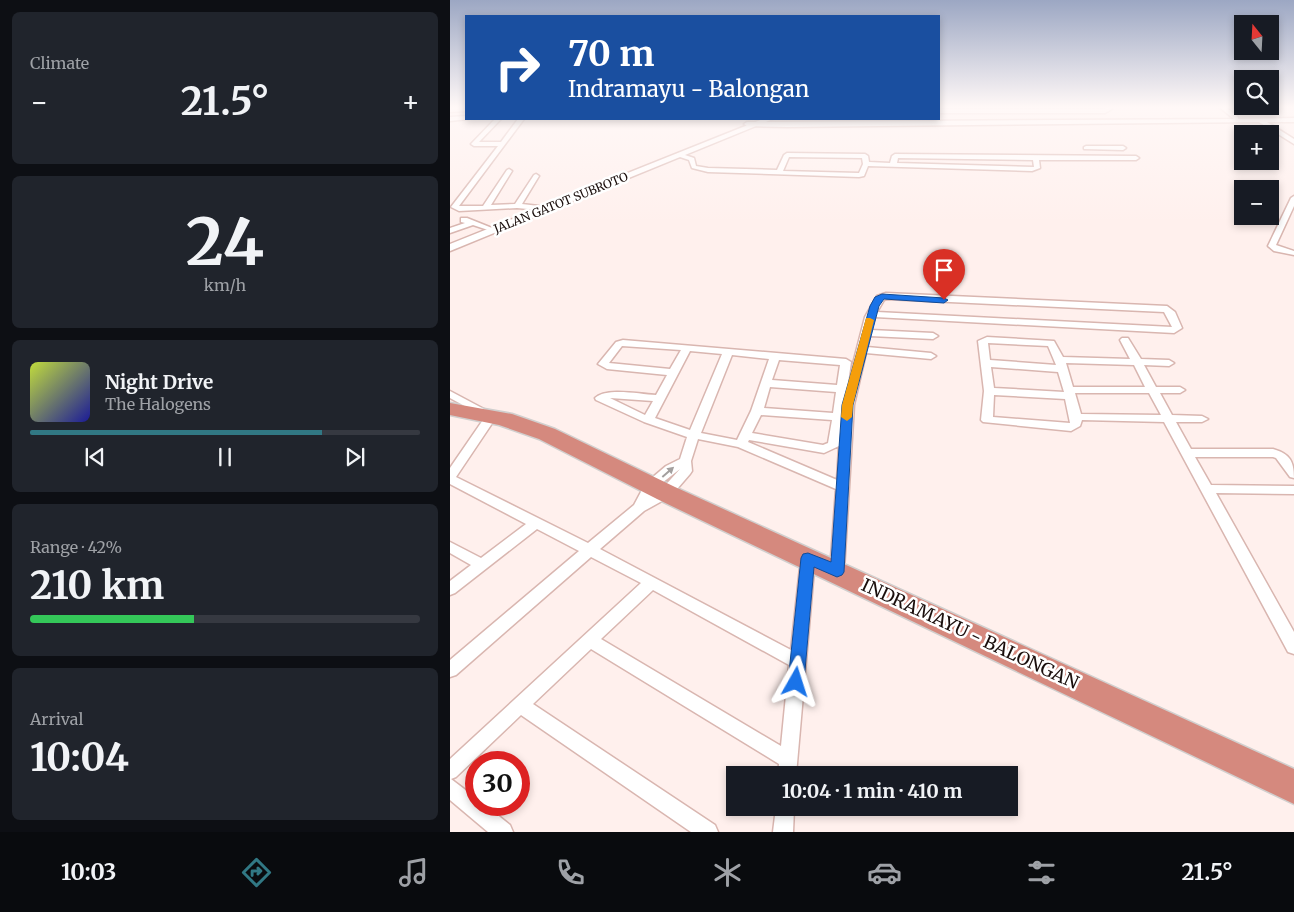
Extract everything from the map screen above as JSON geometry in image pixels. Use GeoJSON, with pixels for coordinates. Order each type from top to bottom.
{"type":"FeatureCollection","features":[{"type":"Feature","properties":{"kind":"highway","name":"INDRAMAYU - BALONGAN"},"geometry":{"type":"LineString","coordinates":[[450,409],[490,415],[547,434],[652,496],[808,558],[1294,787]]}},
{"type":"Feature","properties":{"kind":"street"},"geometry":{"type":"LineString","coordinates":[[501,145],[455,207],[518,206],[536,208]]}},
{"type":"Feature","properties":{"kind":"street","name":"JALAN GATOT SUBROTO"},"geometry":{"type":"LineString","coordinates":[[450,248],[698,145]]}},
{"type":"Feature","properties":{"kind":"street","name":"JALAN GATOT SUBROTO"},"geometry":{"type":"LineString","coordinates":[[450,243],[536,208],[586,191],[704,145]]}},
{"type":"Feature","properties":{"kind":"street"},"geometry":{"type":"LineString","coordinates":[[893,165],[895,156],[1133,158],[1122,146],[1086,148]]}},
{"type":"Feature","properties":{"kind":"street"},"geometry":{"type":"LineString","coordinates":[[1096,148],[1102,158]]}},
{"type":"Feature","properties":{"kind":"street"},"geometry":{"type":"LineString","coordinates":[[681,155],[690,158],[691,164],[694,167],[708,170],[779,174],[809,165],[838,156],[865,156],[866,164],[861,175],[834,175],[809,165],[786,155],[779,174]]}},
{"type":"Feature","properties":{"kind":"street"},"geometry":{"type":"LineString","coordinates":[[834,175],[838,156]]}},
{"type":"Feature","properties":{"kind":"street"},"geometry":{"type":"LineString","coordinates":[[866,164],[1032,169],[1037,167],[1036,158]]}},
{"type":"Feature","properties":{"kind":"street"},"geometry":{"type":"LineString","coordinates":[[486,207],[509,171]]}},
{"type":"Feature","properties":{"kind":"street"},"geometry":{"type":"LineString","coordinates":[[518,206],[536,176]]}},
{"type":"Feature","properties":{"kind":"street"},"geometry":{"type":"LineString","coordinates":[[1294,198],[1272,246],[1294,253]]}},
{"type":"Feature","properties":{"kind":"street"},"geometry":{"type":"LineString","coordinates":[[464,220],[488,228]]}},
{"type":"Feature","properties":{"kind":"street"},"geometry":{"type":"LineString","coordinates":[[450,231],[472,223]]}},
{"type":"Feature","properties":{"kind":"street"},"geometry":{"type":"LineString","coordinates":[[837,572],[848,405],[872,314],[878,299],[882,297],[1167,310],[1170,312],[1176,328],[1174,330],[872,314]]}},
{"type":"Feature","properties":{"kind":"street"},"geometry":{"type":"LineString","coordinates":[[963,302],[964,320]]}},
{"type":"Feature","properties":{"kind":"street"},"geometry":{"type":"LineString","coordinates":[[1058,304],[1063,324]]}},
{"type":"Feature","properties":{"kind":"street"},"geometry":{"type":"LineString","coordinates":[[868,333],[933,336]]}},
{"type":"Feature","properties":{"kind":"street"},"geometry":{"type":"LineString","coordinates":[[1125,340],[1294,647]]}},
{"type":"Feature","properties":{"kind":"street"},"geometry":{"type":"LineString","coordinates":[[983,341],[1051,343],[1061,365],[1070,393],[1076,424],[1071,427],[988,421],[986,418],[988,391],[985,363],[983,341]]}},
{"type":"Feature","properties":{"kind":"street"},"geometry":{"type":"LineString","coordinates":[[659,398],[609,394],[600,398],[648,420],[694,435],[829,448],[834,445],[845,361],[775,357],[623,343],[619,344],[603,364],[607,366],[672,372]]}},
{"type":"Feature","properties":{"kind":"street"},"geometry":{"type":"LineString","coordinates":[[648,420],[686,348]]}},
{"type":"Feature","properties":{"kind":"street"},"geometry":{"type":"LineString","coordinates":[[862,350],[931,356]]}},
{"type":"Feature","properties":{"kind":"street"},"geometry":{"type":"LineString","coordinates":[[450,670],[652,496],[686,471],[685,461],[694,435],[728,353]]}},
{"type":"Feature","properties":{"kind":"street"},"geometry":{"type":"LineString","coordinates":[[743,440],[757,411],[775,357]]}},
{"type":"Feature","properties":{"kind":"street"},"geometry":{"type":"LineString","coordinates":[[985,363],[1061,365],[1168,363]]}},
{"type":"Feature","properties":{"kind":"street"},"geometry":{"type":"LineString","coordinates":[[766,383],[842,389]]}},
{"type":"Feature","properties":{"kind":"street"},"geometry":{"type":"LineString","coordinates":[[988,391],[1070,393],[1180,390]]}},
{"type":"Feature","properties":{"kind":"street"},"geometry":{"type":"LineString","coordinates":[[450,394],[490,415],[450,478],[589,552],[652,582],[798,662]]}},
{"type":"Feature","properties":{"kind":"street"},"geometry":{"type":"LineString","coordinates":[[757,411],[838,417]]}},
{"type":"Feature","properties":{"kind":"street"},"geometry":{"type":"LineString","coordinates":[[1076,417],[1202,419]]}},
{"type":"Feature","properties":{"kind":"street"},"geometry":{"type":"LineString","coordinates":[[743,440],[842,487]]}},
{"type":"Feature","properties":{"kind":"street"},"geometry":{"type":"LineString","coordinates":[[1187,453],[1274,453],[1280,455],[1294,474]]}},
{"type":"Feature","properties":{"kind":"street"},"geometry":{"type":"LineString","coordinates":[[1208,489],[1294,490]]}},
{"type":"Feature","properties":{"kind":"street"},"geometry":{"type":"LineString","coordinates":[[450,589],[536,523]]}},
{"type":"Feature","properties":{"kind":"street"},"geometry":{"type":"LineString","coordinates":[[450,547],[482,565]]}},
{"type":"Feature","properties":{"kind":"street"},"geometry":{"type":"LineString","coordinates":[[788,766],[808,558]]}},
{"type":"Feature","properties":{"kind":"street"},"geometry":{"type":"LineString","coordinates":[[450,771],[652,582]]}},
{"type":"Feature","properties":{"kind":"street"},"geometry":{"type":"LineString","coordinates":[[589,640],[786,766]]}},
{"type":"Feature","properties":{"kind":"street"},"geometry":{"type":"LineString","coordinates":[[520,705],[708,832]]}},
{"type":"Feature","properties":{"kind":"street"},"geometry":{"type":"LineString","coordinates":[[450,788],[503,832]]}},
{"type":"Feature","properties":{"kind":"street"},"geometry":{"type":"LineString","coordinates":[[783,832],[784,816]]}},
{"type":"Feature","properties":{"kind":"slow traffic"},"geometry":{"type":"LineString","coordinates":[[847,417],[848,405],[870,320]]}},
{"type":"Feature","properties":{"kind":"route"},"geometry":{"type":"LineString","coordinates":[[796,682],[808,558],[837,572],[848,405],[865,338],[868,333],[870,318],[878,299],[882,297],[944,300]]}}]}
